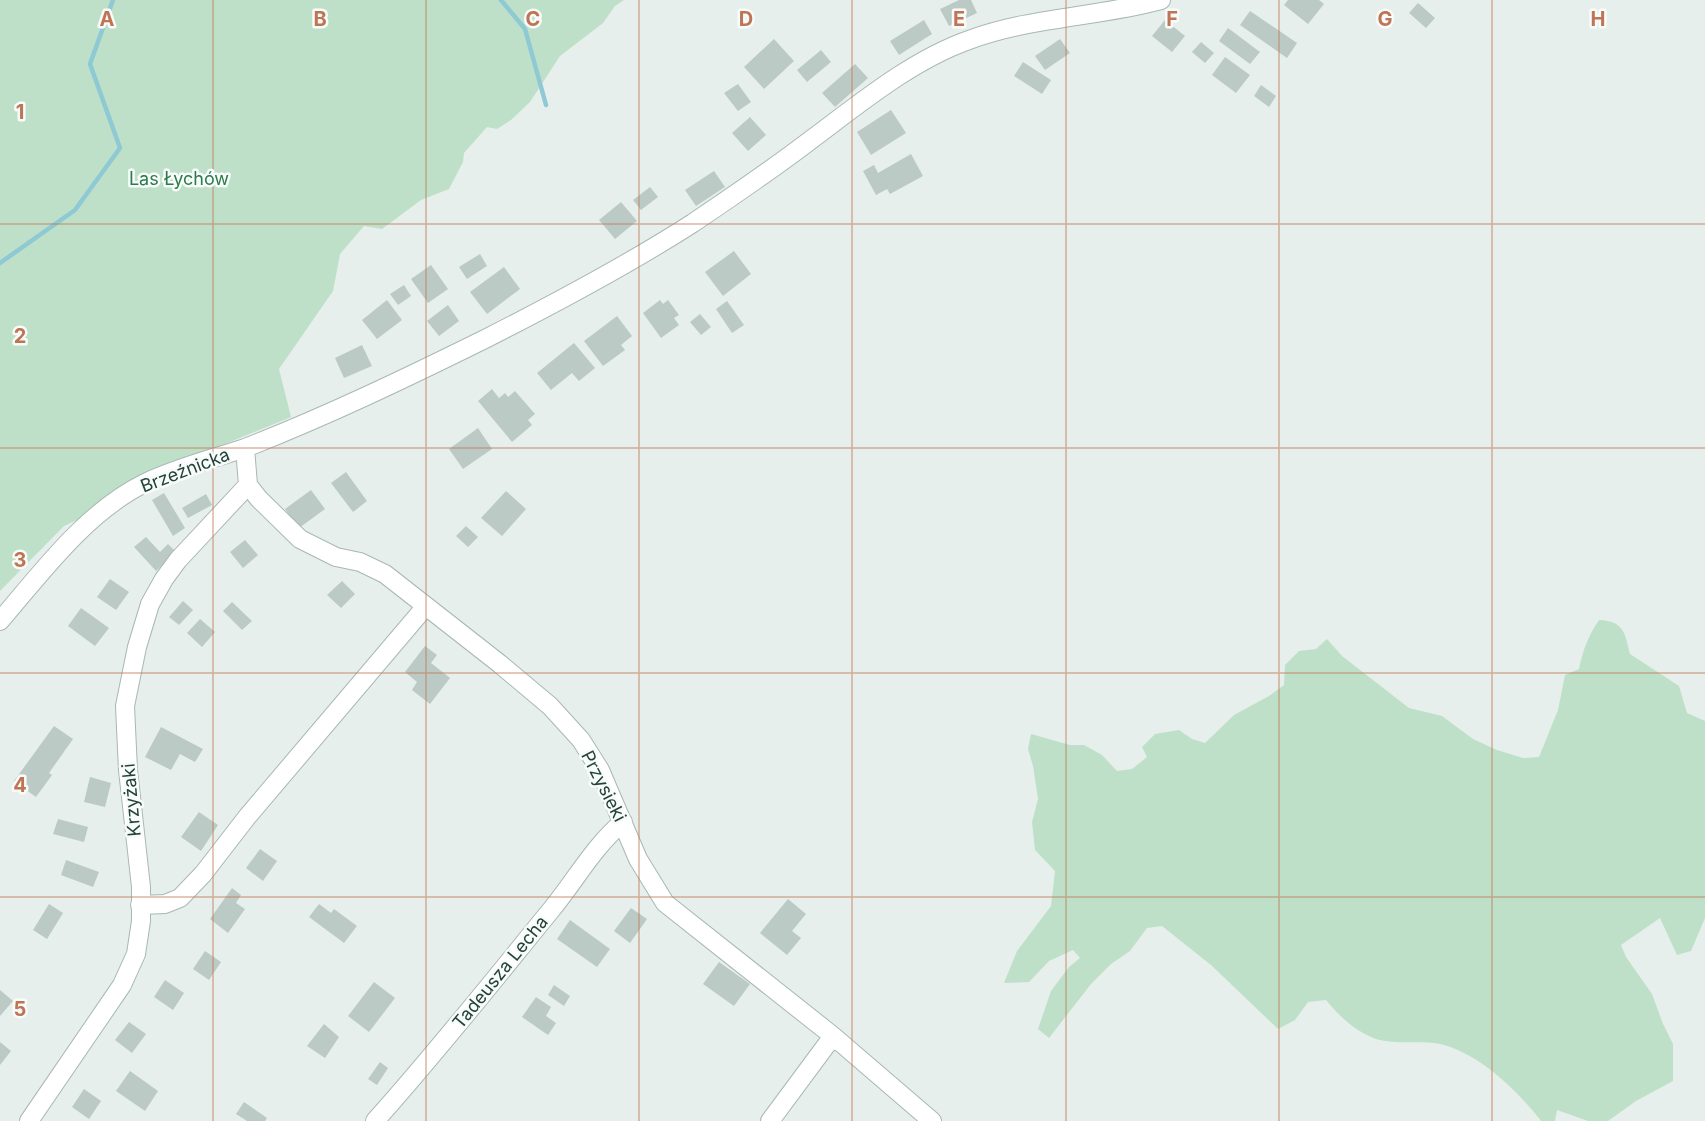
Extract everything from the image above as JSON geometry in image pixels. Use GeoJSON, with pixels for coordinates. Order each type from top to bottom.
{"type":"FeatureCollection","features":[{"type":"Feature","properties":{"kind":"street","name":"Brzeźnicka"},"geometry":{"type":"LineString","coordinates":[[0,621],[54,558],[90,522],[128,492],[146,483],[315,420],[387,387],[631,263],[757,181],[868,97],[935,55],[969,40],[1010,28],[1161,0]]}},
{"type":"Feature","properties":{"kind":"street"},"geometry":{"type":"LineString","coordinates":[[244,448],[248,485]]}},
{"type":"Feature","properties":{"kind":"street","name":"Przysieki"},"geometry":{"type":"LineString","coordinates":[[248,485],[300,539],[336,557],[360,562],[385,574],[550,706],[581,740],[600,770],[638,860],[665,903],[833,1036],[932,1121]]}},
{"type":"Feature","properties":{"kind":"street","name":"Krzyżaki"},"geometry":{"type":"LineString","coordinates":[[29,1121],[122,986],[136,954],[141,887],[128,770],[125,705],[137,647],[150,604],[178,560],[248,485]]}},
{"type":"Feature","properties":{"kind":"street"},"geometry":{"type":"LineString","coordinates":[[140,905],[165,904],[180,898],[203,874],[247,817],[426,606]]}},
{"type":"Feature","properties":{"kind":"street","name":"Tadeusza Lecha"},"geometry":{"type":"LineString","coordinates":[[375,1121],[411,1081],[550,912],[608,835],[623,822]]}},
{"type":"Feature","properties":{"kind":"street"},"geometry":{"type":"LineString","coordinates":[[770,1121],[833,1036]]}},
{"type":"Feature","properties":{"kind":"green space","name":"Las Łychów"},"geometry":{"type":"Polygon","coordinates":[[[0,0],[624,0],[615,6],[603,23],[560,56],[530,102],[511,120],[497,129],[487,127],[464,153],[463,162],[449,189],[421,200],[382,229],[364,226],[340,254],[333,291],[279,369],[291,417],[142,478],[92,513],[64,526],[0,591],[0,0]]]}},
{"type":"Feature","properties":{"kind":"green space"},"geometry":{"type":"Polygon","coordinates":[[[1599,620],[1618,626],[1625,634],[1630,654],[1679,686],[1687,713],[1705,721],[1705,918],[1691,951],[1677,955],[1660,918],[1621,945],[1626,957],[1652,994],[1673,1044],[1673,1081],[1636,1101],[1608,1121],[1588,1121],[1557,1110],[1555,1121],[1541,1121],[1509,1086],[1483,1064],[1469,1056],[1440,1044],[1376,1039],[1348,1023],[1326,1000],[1308,1002],[1295,1020],[1278,1029],[1211,965],[1162,926],[1147,928],[1130,951],[1111,964],[1091,984],[1049,1038],[1038,1029],[1051,991],[1069,967],[1080,958],[1073,950],[1049,961],[1029,982],[1004,983],[1017,951],[1051,906],[1055,871],[1035,850],[1032,822],[1038,799],[1028,749],[1031,734],[1070,745],[1084,745],[1102,755],[1117,771],[1132,769],[1147,757],[1142,747],[1155,734],[1179,730],[1192,739],[1205,743],[1234,715],[1284,685],[1285,665],[1299,651],[1316,649],[1327,639],[1342,656],[1409,708],[1442,716],[1473,739],[1497,750],[1523,758],[1539,757],[1558,710],[1565,675],[1579,669],[1586,643],[1599,620]]]}},
{"type":"Feature","properties":{"kind":"building"},"geometry":{"type":"Polygon","coordinates":[[[959,0],[971,0],[977,13],[949,26],[940,9],[959,0]]]}},
{"type":"Feature","properties":{"kind":"building"},"geometry":{"type":"Polygon","coordinates":[[[1288,0],[1319,0],[1324,4],[1308,24],[1284,5],[1288,0]]]}},
{"type":"Feature","properties":{"kind":"building"},"geometry":{"type":"Polygon","coordinates":[[[1418,3],[1435,18],[1426,28],[1409,13],[1418,3]]]}},
{"type":"Feature","properties":{"kind":"building"},"geometry":{"type":"Polygon","coordinates":[[[1250,11],[1297,43],[1287,58],[1240,25],[1250,11]]]}},
{"type":"Feature","properties":{"kind":"building"},"geometry":{"type":"Polygon","coordinates":[[[924,20],[932,34],[899,55],[890,41],[924,20]]]}},
{"type":"Feature","properties":{"kind":"building"},"geometry":{"type":"Polygon","coordinates":[[[1165,20],[1185,36],[1172,52],[1152,36],[1165,20]]]}},
{"type":"Feature","properties":{"kind":"building"},"geometry":{"type":"Polygon","coordinates":[[[1228,28],[1260,52],[1250,64],[1219,41],[1228,28]]]}},
{"type":"Feature","properties":{"kind":"building"},"geometry":{"type":"Polygon","coordinates":[[[774,39],[794,61],[764,89],[744,67],[774,39]]]}},
{"type":"Feature","properties":{"kind":"building"},"geometry":{"type":"Polygon","coordinates":[[[1060,39],[1070,53],[1045,70],[1035,56],[1060,39]]]}},
{"type":"Feature","properties":{"kind":"building"},"geometry":{"type":"Polygon","coordinates":[[[1201,42],[1214,53],[1205,63],[1192,52],[1201,42]]]}},
{"type":"Feature","properties":{"kind":"building"},"geometry":{"type":"Polygon","coordinates":[[[821,50],[831,62],[807,82],[797,70],[821,50]]]}},
{"type":"Feature","properties":{"kind":"building"},"geometry":{"type":"Polygon","coordinates":[[[1225,57],[1250,75],[1236,93],[1212,75],[1225,57]]]}},
{"type":"Feature","properties":{"kind":"building"},"geometry":{"type":"Polygon","coordinates":[[[1023,62],[1051,80],[1042,94],[1014,76],[1023,62]]]}},
{"type":"Feature","properties":{"kind":"building"},"geometry":{"type":"Polygon","coordinates":[[[855,64],[868,78],[835,107],[822,93],[855,64]]]}},
{"type":"Feature","properties":{"kind":"building"},"geometry":{"type":"Polygon","coordinates":[[[738,84],[751,102],[738,111],[724,93],[738,84]]]}},
{"type":"Feature","properties":{"kind":"building"},"geometry":{"type":"Polygon","coordinates":[[[1261,85],[1276,96],[1269,107],[1254,96],[1261,85]]]}},
{"type":"Feature","properties":{"kind":"building"},"geometry":{"type":"Polygon","coordinates":[[[891,110],[906,133],[871,155],[857,132],[891,110]]]}},
{"type":"Feature","properties":{"kind":"building"},"geometry":{"type":"Polygon","coordinates":[[[750,117],[766,135],[748,151],[732,133],[750,117]]]}},
{"type":"Feature","properties":{"kind":"building"},"geometry":{"type":"Polygon","coordinates":[[[911,154],[923,176],[890,194],[887,189],[876,195],[863,171],[874,165],[878,173],[911,154]]]}},
{"type":"Feature","properties":{"kind":"building"},"geometry":{"type":"Polygon","coordinates":[[[714,171],[725,187],[696,206],[685,190],[714,171]]]}},
{"type":"Feature","properties":{"kind":"building"},"geometry":{"type":"Polygon","coordinates":[[[650,187],[658,197],[641,210],[633,200],[650,187]]]}},
{"type":"Feature","properties":{"kind":"building"},"geometry":{"type":"Polygon","coordinates":[[[621,202],[637,221],[615,239],[599,220],[621,202]]]}},
{"type":"Feature","properties":{"kind":"building"},"geometry":{"type":"Polygon","coordinates":[[[734,251],[751,274],[723,296],[705,272],[734,251]]]}},
{"type":"Feature","properties":{"kind":"building"},"geometry":{"type":"Polygon","coordinates":[[[480,254],[487,266],[467,279],[459,267],[480,254]]]}},
{"type":"Feature","properties":{"kind":"building"},"geometry":{"type":"Polygon","coordinates":[[[431,265],[448,289],[428,303],[411,279],[431,265]]]}},
{"type":"Feature","properties":{"kind":"building"},"geometry":{"type":"Polygon","coordinates":[[[504,267],[520,289],[487,314],[470,292],[504,267]]]}},
{"type":"Feature","properties":{"kind":"building"},"geometry":{"type":"Polygon","coordinates":[[[404,285],[411,296],[398,305],[390,294],[404,285]]]}},
{"type":"Feature","properties":{"kind":"building"},"geometry":{"type":"Polygon","coordinates":[[[387,300],[402,320],[377,339],[362,320],[387,300]]]}},
{"type":"Feature","properties":{"kind":"building"},"geometry":{"type":"Polygon","coordinates":[[[660,300],[663,304],[668,300],[679,315],[674,318],[679,325],[661,338],[643,313],[660,300]]]}},
{"type":"Feature","properties":{"kind":"building"},"geometry":{"type":"Polygon","coordinates":[[[727,301],[744,325],[732,333],[716,309],[727,301]]]}},
{"type":"Feature","properties":{"kind":"building"},"geometry":{"type":"Polygon","coordinates":[[[448,305],[459,321],[439,336],[427,321],[448,305]]]}},
{"type":"Feature","properties":{"kind":"building"},"geometry":{"type":"Polygon","coordinates":[[[700,314],[711,327],[701,335],[690,322],[700,314]]]}},
{"type":"Feature","properties":{"kind":"building"},"geometry":{"type":"Polygon","coordinates":[[[617,316],[632,336],[621,345],[625,350],[603,366],[584,341],[617,316]]]}},
{"type":"Feature","properties":{"kind":"building"},"geometry":{"type":"Polygon","coordinates":[[[574,343],[595,368],[579,381],[572,373],[551,390],[537,373],[574,343]]]}},
{"type":"Feature","properties":{"kind":"building"},"geometry":{"type":"Polygon","coordinates":[[[362,345],[372,366],[344,378],[335,358],[362,345]]]}},
{"type":"Feature","properties":{"kind":"building"},"geometry":{"type":"Polygon","coordinates":[[[492,389],[499,398],[505,393],[508,397],[515,391],[535,414],[528,420],[532,425],[512,442],[478,401],[492,389]]]}},
{"type":"Feature","properties":{"kind":"building"},"geometry":{"type":"Polygon","coordinates":[[[478,428],[492,449],[463,469],[449,449],[478,428]]]}},
{"type":"Feature","properties":{"kind":"building"},"geometry":{"type":"Polygon","coordinates":[[[346,472],[367,501],[353,512],[331,483],[346,472]]]}},
{"type":"Feature","properties":{"kind":"building"},"geometry":{"type":"Polygon","coordinates":[[[311,490],[325,509],[299,528],[285,509],[311,490]]]}},
{"type":"Feature","properties":{"kind":"building"},"geometry":{"type":"Polygon","coordinates":[[[506,491],[526,509],[502,536],[481,518],[506,491]]]}},
{"type":"Feature","properties":{"kind":"building"},"geometry":{"type":"Polygon","coordinates":[[[164,493],[185,528],[173,536],[152,500],[164,493]]]}},
{"type":"Feature","properties":{"kind":"building"},"geometry":{"type":"Polygon","coordinates":[[[206,494],[212,505],[188,518],[182,508],[206,494]]]}},
{"type":"Feature","properties":{"kind":"building"},"geometry":{"type":"Polygon","coordinates":[[[466,526],[478,537],[468,547],[456,536],[466,526]]]}},
{"type":"Feature","properties":{"kind":"building"},"geometry":{"type":"Polygon","coordinates":[[[146,537],[160,552],[168,544],[176,552],[156,571],[134,547],[146,537]]]}},
{"type":"Feature","properties":{"kind":"building"},"geometry":{"type":"Polygon","coordinates":[[[245,540],[258,555],[243,568],[230,552],[245,540]]]}},
{"type":"Feature","properties":{"kind":"building"},"geometry":{"type":"Polygon","coordinates":[[[110,579],[129,592],[116,610],[97,597],[110,579]]]}},
{"type":"Feature","properties":{"kind":"building"},"geometry":{"type":"Polygon","coordinates":[[[342,581],[355,594],[341,608],[327,595],[342,581]]]}},
{"type":"Feature","properties":{"kind":"building"},"geometry":{"type":"Polygon","coordinates":[[[183,601],[193,610],[179,625],[169,617],[183,601]]]}},
{"type":"Feature","properties":{"kind":"building"},"geometry":{"type":"Polygon","coordinates":[[[232,602],[252,621],[242,630],[223,611],[232,602]]]}},
{"type":"Feature","properties":{"kind":"building"},"geometry":{"type":"Polygon","coordinates":[[[81,608],[109,628],[95,646],[68,626],[81,608]]]}},
{"type":"Feature","properties":{"kind":"building"},"geometry":{"type":"Polygon","coordinates":[[[200,619],[215,632],[202,647],[187,633],[200,619]]]}},
{"type":"Feature","properties":{"kind":"building"},"geometry":{"type":"Polygon","coordinates":[[[425,646],[437,655],[431,663],[450,678],[430,704],[412,690],[417,682],[405,672],[425,646]]]}},
{"type":"Feature","properties":{"kind":"building"},"geometry":{"type":"Polygon","coordinates":[[[54,726],[73,739],[49,773],[52,775],[36,797],[14,781],[54,726]]]}},
{"type":"Feature","properties":{"kind":"building"},"geometry":{"type":"Polygon","coordinates":[[[161,727],[203,749],[195,762],[180,754],[171,770],[145,757],[161,727]]]}},
{"type":"Feature","properties":{"kind":"building"},"geometry":{"type":"Polygon","coordinates":[[[90,777],[111,783],[105,807],[84,802],[90,777]]]}},
{"type":"Feature","properties":{"kind":"building"},"geometry":{"type":"Polygon","coordinates":[[[199,812],[218,825],[201,851],[181,837],[199,812]]]}},
{"type":"Feature","properties":{"kind":"building"},"geometry":{"type":"Polygon","coordinates":[[[58,819],[88,827],[84,842],[53,834],[58,819]]]}},
{"type":"Feature","properties":{"kind":"building"},"geometry":{"type":"Polygon","coordinates":[[[260,849],[277,861],[263,881],[246,868],[260,849]]]}},
{"type":"Feature","properties":{"kind":"building"},"geometry":{"type":"Polygon","coordinates":[[[66,860],[99,872],[93,887],[61,875],[66,860]]]}},
{"type":"Feature","properties":{"kind":"building"},"geometry":{"type":"Polygon","coordinates":[[[232,888],[241,895],[236,903],[245,909],[228,933],[210,919],[232,888]]]}},
{"type":"Feature","properties":{"kind":"building"},"geometry":{"type":"Polygon","coordinates":[[[788,899],[806,914],[792,931],[801,938],[787,955],[760,933],[788,899]]]}},
{"type":"Feature","properties":{"kind":"building"},"geometry":{"type":"Polygon","coordinates":[[[49,904],[63,913],[47,939],[33,930],[49,904]]]}},
{"type":"Feature","properties":{"kind":"building"},"geometry":{"type":"Polygon","coordinates":[[[319,904],[331,913],[334,909],[357,926],[344,943],[309,917],[319,904]]]}},
{"type":"Feature","properties":{"kind":"building"},"geometry":{"type":"Polygon","coordinates":[[[631,908],[647,919],[630,943],[614,931],[631,908]]]}},
{"type":"Feature","properties":{"kind":"building"},"geometry":{"type":"Polygon","coordinates":[[[570,920],[610,949],[597,967],[557,939],[570,920]]]}},
{"type":"Feature","properties":{"kind":"building"},"geometry":{"type":"Polygon","coordinates":[[[205,951],[221,962],[209,980],[193,969],[205,951]]]}},
{"type":"Feature","properties":{"kind":"building"},"geometry":{"type":"Polygon","coordinates":[[[719,962],[750,984],[734,1006],[703,984],[719,962]]]}},
{"type":"Feature","properties":{"kind":"building"},"geometry":{"type":"Polygon","coordinates":[[[165,980],[184,993],[173,1010],[154,997],[165,980]]]}},
{"type":"Feature","properties":{"kind":"building"},"geometry":{"type":"Polygon","coordinates":[[[374,982],[395,998],[369,1032],[348,1016],[374,982]]]}},
{"type":"Feature","properties":{"kind":"building"},"geometry":{"type":"Polygon","coordinates":[[[554,985],[570,996],[564,1006],[548,995],[554,985]]]}},
{"type":"Feature","properties":{"kind":"building"},"geometry":{"type":"Polygon","coordinates":[[[0,990],[13,1001],[0,1016],[0,990]]]}},
{"type":"Feature","properties":{"kind":"building"},"geometry":{"type":"Polygon","coordinates":[[[536,997],[551,1007],[546,1016],[556,1023],[548,1035],[522,1017],[536,997]]]}},
{"type":"Feature","properties":{"kind":"building"},"geometry":{"type":"Polygon","coordinates":[[[129,1022],[146,1034],[132,1053],[115,1040],[129,1022]]]}},
{"type":"Feature","properties":{"kind":"building"},"geometry":{"type":"Polygon","coordinates":[[[324,1024],[339,1037],[325,1058],[307,1046],[324,1024]]]}},
{"type":"Feature","properties":{"kind":"building"},"geometry":{"type":"Polygon","coordinates":[[[0,1042],[11,1051],[0,1065],[0,1042]]]}},
{"type":"Feature","properties":{"kind":"building"},"geometry":{"type":"Polygon","coordinates":[[[380,1062],[388,1068],[377,1085],[368,1079],[380,1062]]]}},
{"type":"Feature","properties":{"kind":"building"},"geometry":{"type":"Polygon","coordinates":[[[130,1071],[158,1091],[145,1111],[116,1091],[130,1071]]]}},
{"type":"Feature","properties":{"kind":"building"},"geometry":{"type":"Polygon","coordinates":[[[84,1089],[101,1101],[89,1119],[72,1107],[84,1089]]]}},
{"type":"Feature","properties":{"kind":"building"},"geometry":{"type":"Polygon","coordinates":[[[244,1102],[267,1118],[265,1121],[247,1121],[236,1114],[244,1102]]]}},
{"type":"Feature","properties":{"kind":"waterway"},"geometry":{"type":"LineString","coordinates":[[0,263],[75,210],[120,148],[90,64],[113,0]]}},
{"type":"Feature","properties":{"kind":"waterway"},"geometry":{"type":"LineString","coordinates":[[501,0],[525,29],[546,105]]}}]}
